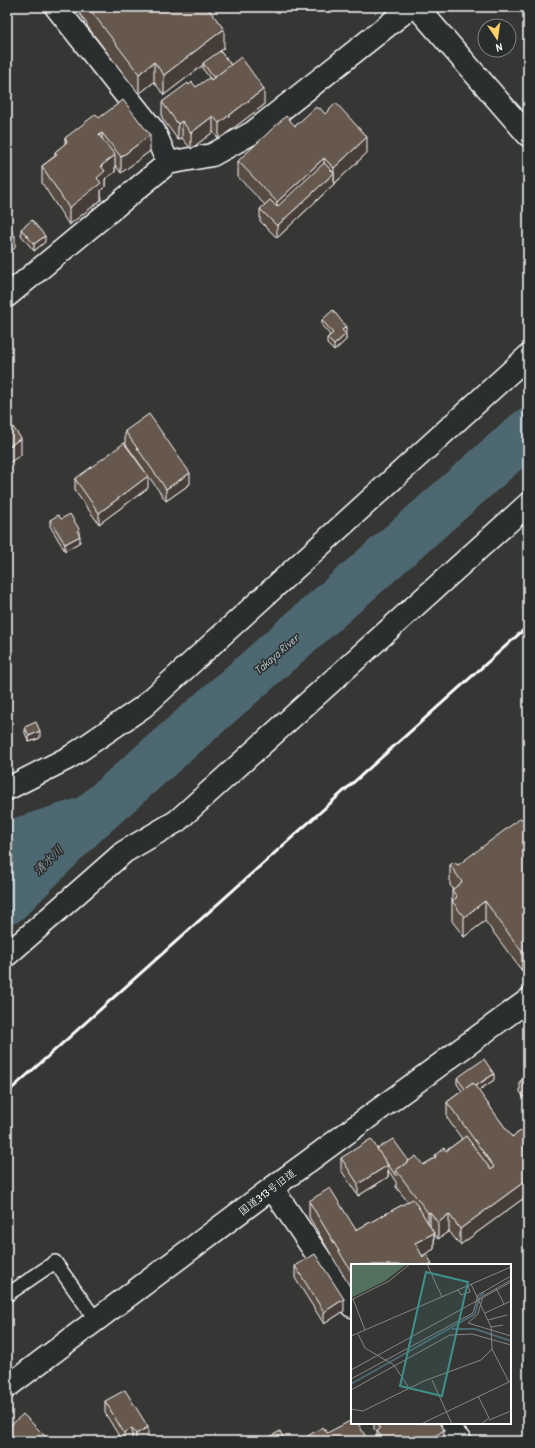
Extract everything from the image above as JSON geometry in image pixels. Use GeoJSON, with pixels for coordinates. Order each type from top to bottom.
{"type":"FeatureCollection","features":[{"type":"Feature","properties":{"kind":"street"},"geometry":{"type":"LineString","coordinates":[[56,7],[154,131],[168,163]]}},
{"type":"Feature","properties":{"kind":"street"},"geometry":{"type":"LineString","coordinates":[[7,296],[168,163],[212,155],[252,133],[412,7]]}},
{"type":"Feature","properties":{"kind":"street"},"geometry":{"type":"LineString","coordinates":[[417,7],[528,135]]}},
{"type":"Feature","properties":{"kind":"street"},"geometry":{"type":"LineString","coordinates":[[7,789],[70,757],[143,707],[528,356]]}},
{"type":"Feature","properties":{"kind":"street"},"geometry":{"type":"LineString","coordinates":[[7,955],[124,852],[177,821],[528,504]]}},
{"type":"Feature","properties":{"kind":"street","name":"国道313号旧道"},"geometry":{"type":"LineString","coordinates":[[7,1387],[272,1188],[528,1000]]}},
{"type":"Feature","properties":{"kind":"street"},"geometry":{"type":"LineString","coordinates":[[272,1188],[351,1305]]}},
{"type":"Feature","properties":{"kind":"street"},"geometry":{"type":"LineString","coordinates":[[445,1424],[460,1441]]}},
{"type":"Feature","properties":{"kind":"lane"},"geometry":{"type":"LineString","coordinates":[[7,1294],[55,1262],[96,1320]]}},
{"type":"Feature","properties":{"kind":"building"},"geometry":{"type":"Polygon","coordinates":[[[88,7],[207,7],[224,29],[164,75],[154,62],[139,74],[88,7]]]}},
{"type":"Feature","properties":{"kind":"building"},"geometry":{"type":"Polygon","coordinates":[[[220,51],[231,65],[214,78],[203,63],[220,51]]]}},
{"type":"Feature","properties":{"kind":"building"},"geometry":{"type":"Polygon","coordinates":[[[241,57],[264,89],[219,123],[213,116],[191,133],[182,121],[178,124],[162,102],[188,83],[189,85],[192,82],[196,87],[209,78],[211,80],[241,57]]]}},
{"type":"Feature","properties":{"kind":"building"},"geometry":{"type":"Polygon","coordinates":[[[123,100],[150,135],[121,157],[102,133],[99,135],[115,155],[101,166],[105,171],[97,178],[101,183],[69,208],[42,166],[57,155],[55,152],[67,142],[65,138],[96,114],[99,118],[123,100]]]}},
{"type":"Feature","properties":{"kind":"building"},"geometry":{"type":"Polygon","coordinates":[[[336,103],[367,137],[334,168],[324,158],[277,202],[238,161],[286,116],[295,126],[316,107],[318,109],[320,108],[325,114],[336,103]]]}},
{"type":"Feature","properties":{"kind":"building"},"geometry":{"type":"Polygon","coordinates":[[[324,163],[334,173],[277,226],[260,209],[270,200],[277,207],[324,163]]]}},
{"type":"Feature","properties":{"kind":"building"},"geometry":{"type":"Polygon","coordinates":[[[32,220],[45,236],[34,244],[21,229],[32,220]]]}},
{"type":"Feature","properties":{"kind":"building"},"geometry":{"type":"Polygon","coordinates":[[[7,226],[15,236],[7,243],[7,226]]]}},
{"type":"Feature","properties":{"kind":"building"},"geometry":{"type":"Polygon","coordinates":[[[333,310],[346,327],[342,330],[346,334],[334,345],[327,338],[333,333],[322,320],[333,310]]]}},
{"type":"Feature","properties":{"kind":"building"},"geometry":{"type":"Polygon","coordinates":[[[149,414],[190,473],[166,489],[125,431],[149,414]]]}},
{"type":"Feature","properties":{"kind":"building"},"geometry":{"type":"Polygon","coordinates":[[[7,419],[21,438],[7,448],[7,419]]]}},
{"type":"Feature","properties":{"kind":"building"},"geometry":{"type":"Polygon","coordinates":[[[124,443],[148,476],[99,513],[75,479],[124,443]]]}},
{"type":"Feature","properties":{"kind":"building"},"geometry":{"type":"Polygon","coordinates":[[[70,514],[79,529],[77,531],[80,536],[65,544],[50,520],[58,515],[61,519],[70,514]]]}},
{"type":"Feature","properties":{"kind":"building"},"geometry":{"type":"Polygon","coordinates":[[[36,722],[40,731],[29,736],[25,727],[36,722]]]}},
{"type":"Feature","properties":{"kind":"building"},"geometry":{"type":"Polygon","coordinates":[[[521,818],[528,828],[528,947],[522,952],[485,901],[464,917],[452,901],[457,897],[452,890],[462,882],[450,865],[454,862],[458,865],[521,818]]]}},
{"type":"Feature","properties":{"kind":"building"},"geometry":{"type":"Polygon","coordinates":[[[484,1059],[494,1074],[475,1086],[473,1083],[465,1089],[457,1078],[484,1059]]]}},
{"type":"Feature","properties":{"kind":"building"},"geometry":{"type":"Polygon","coordinates":[[[528,1075],[528,1091],[520,1081],[528,1075]]]}},
{"type":"Feature","properties":{"kind":"building"},"geometry":{"type":"Polygon","coordinates":[[[473,1083],[512,1137],[528,1126],[528,1179],[460,1229],[449,1214],[438,1223],[430,1212],[428,1213],[396,1170],[416,1156],[423,1165],[436,1157],[435,1155],[444,1148],[446,1151],[466,1136],[491,1170],[494,1167],[447,1102],[473,1083]]]}},
{"type":"Feature","properties":{"kind":"building"},"geometry":{"type":"Polygon","coordinates":[[[371,1139],[388,1165],[358,1184],[341,1158],[371,1139]]]}},
{"type":"Feature","properties":{"kind":"building"},"geometry":{"type":"Polygon","coordinates":[[[393,1139],[409,1161],[396,1170],[396,1176],[377,1149],[393,1139]]]}},
{"type":"Feature","properties":{"kind":"building"},"geometry":{"type":"Polygon","coordinates":[[[330,1188],[356,1230],[413,1199],[434,1233],[415,1243],[423,1257],[427,1255],[432,1264],[351,1264],[351,1271],[309,1201],[330,1188]]]}},
{"type":"Feature","properties":{"kind":"building"},"geometry":{"type":"Polygon","coordinates":[[[315,1254],[344,1299],[324,1312],[295,1266],[315,1254]]]}},
{"type":"Feature","properties":{"kind":"building"},"geometry":{"type":"Polygon","coordinates":[[[125,1390],[148,1427],[136,1434],[132,1428],[124,1433],[105,1401],[125,1390]]]}},
{"type":"Feature","properties":{"kind":"building"},"geometry":{"type":"Polygon","coordinates":[[[23,1414],[50,1441],[7,1441],[7,1429],[23,1414]]]}},
{"type":"Feature","properties":{"kind":"building"},"geometry":{"type":"Polygon","coordinates":[[[351,1421],[351,1424],[359,1424],[368,1441],[309,1441],[306,1437],[323,1427],[327,1433],[351,1421]]]}},
{"type":"Feature","properties":{"kind":"building"},"geometry":{"type":"Polygon","coordinates":[[[377,1424],[440,1424],[444,1430],[428,1441],[384,1441],[377,1431],[380,1429],[377,1424]]]}},
{"type":"Feature","properties":{"kind":"building"},"geometry":{"type":"Polygon","coordinates":[[[280,1431],[285,1440],[284,1441],[263,1441],[280,1431]]]}},
{"type":"Feature","properties":{"kind":"building"},"geometry":{"type":"Polygon","coordinates":[[[289,1438],[291,1441],[284,1441],[289,1438]]]}},
{"type":"Feature","properties":{"kind":"waterway","name":"Takaya River"},"geometry":{"type":"LineString","coordinates":[[7,901],[89,819],[528,432]]}},
{"type":"Feature","properties":{"kind":"waterway","name":"Takaya River"},"geometry":{"type":"LineString","coordinates":[[7,845],[83,821]]}},
{"type":"Feature","properties":{"kind":"railway"},"geometry":{"type":"LineString","coordinates":[[7,1093],[528,626]]}},
{"type":"Feature","properties":{"kind":"water label","name":"清水川"},"geometry":{"type":"Point","coordinates":[48,860]}}]}
